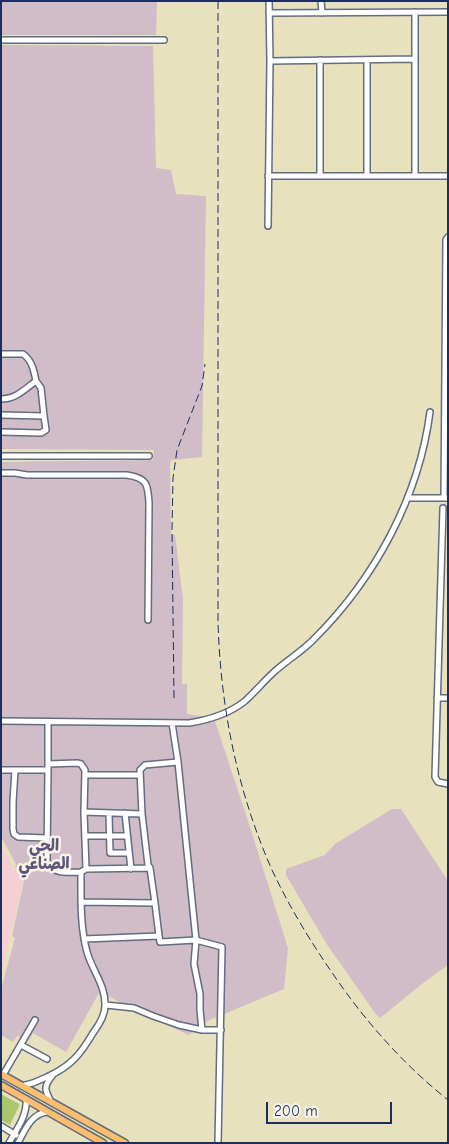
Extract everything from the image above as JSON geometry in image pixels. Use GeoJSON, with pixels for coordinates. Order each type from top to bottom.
{"type":"FeatureCollection","features":[{"type":"Feature","properties":{"kind":"main road"},"geometry":{"type":"LineString","coordinates":[[2,1074],[125,1143]]}},
{"type":"Feature","properties":{"kind":"main road"},"geometry":{"type":"LineString","coordinates":[[1,1086],[103,1143]]}},
{"type":"Feature","properties":{"kind":"street"},"geometry":{"type":"LineString","coordinates":[[268,226],[269,1]]}},
{"type":"Feature","properties":{"kind":"street"},"geometry":{"type":"LineString","coordinates":[[321,1],[322,13]]}},
{"type":"Feature","properties":{"kind":"street"},"geometry":{"type":"LineString","coordinates":[[415,176],[416,12]]}},
{"type":"Feature","properties":{"kind":"street"},"geometry":{"type":"LineString","coordinates":[[269,13],[448,12]]}},
{"type":"Feature","properties":{"kind":"street"},"geometry":{"type":"LineString","coordinates":[[1,40],[164,40]]}},
{"type":"Feature","properties":{"kind":"street"},"geometry":{"type":"LineString","coordinates":[[270,61],[415,59]]}},
{"type":"Feature","properties":{"kind":"street"},"geometry":{"type":"LineString","coordinates":[[320,60],[320,176]]}},
{"type":"Feature","properties":{"kind":"street"},"geometry":{"type":"LineString","coordinates":[[367,60],[367,176]]}},
{"type":"Feature","properties":{"kind":"street"},"geometry":{"type":"LineString","coordinates":[[268,176],[448,176]]}},
{"type":"Feature","properties":{"kind":"street"},"geometry":{"type":"LineString","coordinates":[[408,498],[446,498],[446,240],[448,238]]}},
{"type":"Feature","properties":{"kind":"street"},"geometry":{"type":"LineString","coordinates":[[1,354],[23,354],[30,361],[36,381],[41,388],[46,430],[42,433],[1,432]]}},
{"type":"Feature","properties":{"kind":"street"},"geometry":{"type":"LineString","coordinates":[[1,399],[15,396],[36,381]]}},
{"type":"Feature","properties":{"kind":"street"},"geometry":{"type":"LineString","coordinates":[[1,721],[197,722],[229,711],[242,703],[274,671],[309,644],[335,616],[368,574],[408,498],[421,459],[430,412]]}},
{"type":"Feature","properties":{"kind":"street"},"geometry":{"type":"LineString","coordinates":[[1,415],[44,416]]}},
{"type":"Feature","properties":{"kind":"street"},"geometry":{"type":"LineString","coordinates":[[1,456],[150,456]]}},
{"type":"Feature","properties":{"kind":"street"},"geometry":{"type":"LineString","coordinates":[[1,473],[127,475],[137,476],[144,481],[148,487],[149,503],[148,620]]}},
{"type":"Feature","properties":{"kind":"street"},"geometry":{"type":"LineString","coordinates":[[443,508],[435,777],[439,783],[448,784]]}},
{"type":"Feature","properties":{"kind":"street"},"geometry":{"type":"LineString","coordinates":[[440,613],[448,613]]}},
{"type":"Feature","properties":{"kind":"street"},"geometry":{"type":"LineString","coordinates":[[437,698],[448,698]]}},
{"type":"Feature","properties":{"kind":"street"},"geometry":{"type":"LineString","coordinates":[[48,722],[46,858],[49,867],[56,871],[150,868]]}},
{"type":"Feature","properties":{"kind":"street"},"geometry":{"type":"LineString","coordinates":[[172,723],[178,762],[196,940],[194,964],[200,994],[202,1030]]}},
{"type":"Feature","properties":{"kind":"street"},"geometry":{"type":"LineString","coordinates":[[178,762],[146,765],[140,770],[142,814],[160,942],[196,940],[222,947],[218,1143]]}},
{"type":"Feature","properties":{"kind":"street"},"geometry":{"type":"LineString","coordinates":[[1,770],[79,763],[84,768],[85,836],[81,902],[84,939],[87,954],[104,992],[106,1005],[101,1022],[79,1054],[68,1066],[55,1074],[22,1086]]}},
{"type":"Feature","properties":{"kind":"street"},"geometry":{"type":"LineString","coordinates":[[15,770],[12,802],[14,834],[18,836],[47,838]]}},
{"type":"Feature","properties":{"kind":"street"},"geometry":{"type":"LineString","coordinates":[[85,775],[140,775]]}},
{"type":"Feature","properties":{"kind":"street"},"geometry":{"type":"LineString","coordinates":[[84,812],[142,814]]}},
{"type":"Feature","properties":{"kind":"street"},"geometry":{"type":"LineString","coordinates":[[109,814],[110,852],[130,853]]}},
{"type":"Feature","properties":{"kind":"street"},"geometry":{"type":"LineString","coordinates":[[126,814],[131,869]]}},
{"type":"Feature","properties":{"kind":"street"},"geometry":{"type":"LineString","coordinates":[[85,836],[127,836]]}},
{"type":"Feature","properties":{"kind":"street"},"geometry":{"type":"LineString","coordinates":[[81,902],[155,903]]}},
{"type":"Feature","properties":{"kind":"street"},"geometry":{"type":"LineString","coordinates":[[84,939],[159,936]]}},
{"type":"Feature","properties":{"kind":"street"},"geometry":{"type":"LineString","coordinates":[[106,1005],[134,1008],[179,1025],[202,1030],[221,1030]]}},
{"type":"Feature","properties":{"kind":"street"},"geometry":{"type":"LineString","coordinates":[[2,1074],[36,1020]]}},
{"type":"Feature","properties":{"kind":"street"},"geometry":{"type":"LineString","coordinates":[[21,1045],[47,1059]]}},
{"type":"Feature","properties":{"kind":"street"},"geometry":{"type":"LineString","coordinates":[[51,1102],[46,1088],[47,1082],[55,1074]]}},
{"type":"Feature","properties":{"kind":"street"},"geometry":{"type":"LineString","coordinates":[[9,1143],[26,1110],[26,1099]]}},
{"type":"Feature","properties":{"kind":"street"},"geometry":{"type":"LineString","coordinates":[[1,1126],[14,1134],[19,1140],[34,1117],[47,1112]]}},
{"type":"Feature","properties":{"kind":"shaded area"},"geometry":{"type":"Polygon","coordinates":[[[1,1],[157,1],[156,35],[1,35],[1,1]]]}},
{"type":"Feature","properties":{"kind":"shaded area"},"geometry":{"type":"Polygon","coordinates":[[[1,45],[153,46],[156,168],[171,170],[176,194],[206,196],[202,457],[171,460],[170,463],[171,535],[175,535],[183,599],[182,684],[187,684],[187,714],[214,718],[288,948],[284,989],[205,1022],[189,1035],[133,1010],[100,991],[66,1052],[33,1033],[27,1042],[17,1036],[13,1042],[1,1035],[1,989],[15,938],[12,936],[24,881],[1,837],[1,462],[153,460],[154,450],[1,449],[1,45]]]}},
{"type":"Feature","properties":{"kind":"shaded area"},"geometry":{"type":"Polygon","coordinates":[[[392,809],[401,809],[448,881],[448,965],[380,1018],[326,943],[286,875],[286,869],[325,855],[335,844],[392,809]]]}},
{"type":"Feature","properties":{"kind":"shaded area"},"geometry":{"type":"Polygon","coordinates":[[[1,846],[23,882],[1,974],[1,846]]]}},
{"type":"Feature","properties":{"kind":"green space"},"geometry":{"type":"Polygon","coordinates":[[[1,1094],[19,1104],[10,1125],[1,1120],[1,1094]]]}},
{"type":"Feature","properties":{"kind":"railway"},"geometry":{"type":"LineString","coordinates":[[218,1],[218,620],[222,684],[233,747],[240,779],[260,840],[272,870],[308,936],[324,962],[372,1025],[400,1057],[448,1100]]}},
{"type":"Feature","properties":{"kind":"railway"},"geometry":{"type":"LineString","coordinates":[[174,698],[173,478],[177,450],[202,386],[205,364]]}},
{"type":"Feature","properties":{"kind":"district","name":"الحي الصناعي"},"geometry":{"type":"Point","coordinates":[44,855]}}]}
